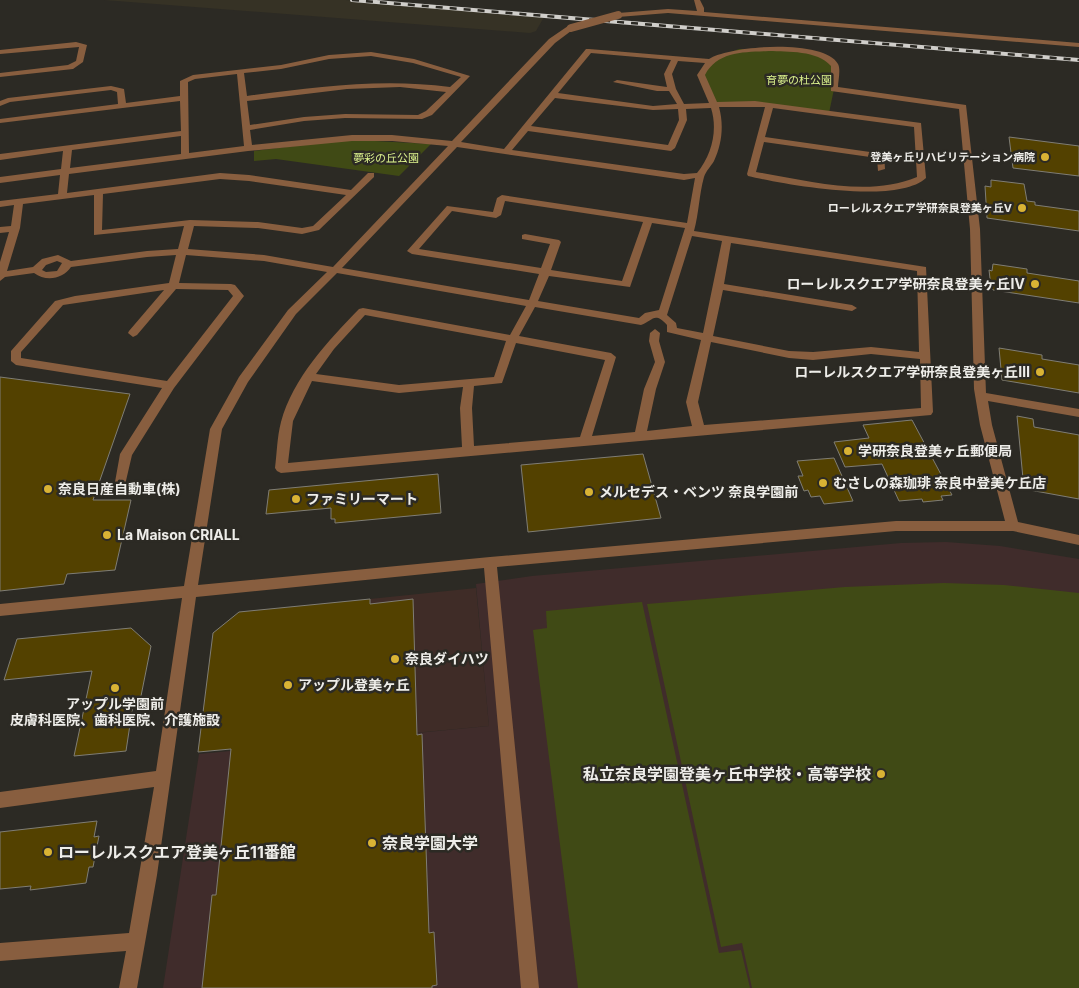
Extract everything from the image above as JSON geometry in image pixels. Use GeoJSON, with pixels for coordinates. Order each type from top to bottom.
{"type":"FeatureCollection","features":[{"type":"Feature","properties":{"kind":"street"},"geometry":{"type":"LineString","coordinates":[[697,0],[701,8],[700,14]]}},
{"type":"Feature","properties":{"kind":"street"},"geometry":{"type":"LineString","coordinates":[[128,988],[149,875],[190,591],[216,429],[243,380],[267,344],[292,312],[335,270],[552,42],[571,28],[618,15],[668,11],[1079,45]]}},
{"type":"Feature","properties":{"kind":"street"},"geometry":{"type":"LineString","coordinates":[[0,52],[76,44],[83,46],[79,62],[70,67],[0,75]]}},
{"type":"Feature","properties":{"kind":"street"},"geometry":{"type":"LineString","coordinates":[[661,314],[664,312],[689,229],[700,175],[709,166],[719,129],[714,105],[704,86],[701,75],[714,58],[739,49],[808,52],[828,58],[835,66],[834,89],[963,107],[975,229],[981,396],[986,426],[1013,526]]}},
{"type":"Feature","properties":{"kind":"street"},"geometry":{"type":"LineString","coordinates":[[506,152],[589,51],[710,61]]}},
{"type":"Feature","properties":{"kind":"street"},"geometry":{"type":"LineString","coordinates":[[185,156],[184,81],[193,76],[281,67],[329,57],[370,54],[414,61],[466,76],[429,113],[419,117],[346,116],[246,128]]}},
{"type":"Feature","properties":{"kind":"street"},"geometry":{"type":"LineString","coordinates":[[524,128],[671,148],[683,120],[682,107],[672,89],[668,74],[676,58]]}},
{"type":"Feature","properties":{"kind":"street"},"geometry":{"type":"LineString","coordinates":[[240,71],[248,148]]}},
{"type":"Feature","properties":{"kind":"street"},"geometry":{"type":"LineString","coordinates":[[617,82],[672,89]]}},
{"type":"Feature","properties":{"kind":"street"},"geometry":{"type":"LineString","coordinates":[[242,99],[363,85],[429,86],[452,90]]}},
{"type":"Feature","properties":{"kind":"street"},"geometry":{"type":"LineString","coordinates":[[0,104],[8,100],[111,88],[122,91],[122,105]]}},
{"type":"Feature","properties":{"kind":"street"},"geometry":{"type":"LineString","coordinates":[[552,95],[653,108],[755,103],[918,125],[922,178],[911,184],[863,189],[751,174],[769,106]]}},
{"type":"Feature","properties":{"kind":"street"},"geometry":{"type":"LineString","coordinates":[[0,121],[184,98]]}},
{"type":"Feature","properties":{"kind":"street"},"geometry":{"type":"LineString","coordinates":[[0,157],[185,133]]}},
{"type":"Feature","properties":{"kind":"street"},"geometry":{"type":"LineString","coordinates":[[0,180],[248,148],[352,138],[392,138],[454,144],[684,177],[700,175]]}},
{"type":"Feature","properties":{"kind":"street"},"geometry":{"type":"LineString","coordinates":[[761,139],[881,156],[881,169]]}},
{"type":"Feature","properties":{"kind":"street"},"geometry":{"type":"LineString","coordinates":[[62,196],[68,148]]}},
{"type":"Feature","properties":{"kind":"street"},"geometry":{"type":"LineString","coordinates":[[99,191],[97,233],[190,223],[258,225],[302,231],[316,228],[371,175]]}},
{"type":"Feature","properties":{"kind":"street"},"geometry":{"type":"LineString","coordinates":[[0,204],[220,176],[250,178],[353,193]]}},
{"type":"Feature","properties":{"kind":"street"},"geometry":{"type":"LineString","coordinates":[[585,441],[610,357],[363,311],[340,333],[308,377],[289,416],[281,468],[585,441],[700,430],[926,412],[922,269],[726,239],[648,220],[502,198],[496,214],[450,208],[412,251],[626,285],[648,220]]}},
{"type":"Feature","properties":{"kind":"street"},"geometry":{"type":"LineString","coordinates":[[19,202],[15,228],[1,276],[37,270],[44,262],[53,258],[65,260],[68,264]]}},
{"type":"Feature","properties":{"kind":"street"},"geometry":{"type":"LineString","coordinates":[[133,333],[173,286],[190,223]]}},
{"type":"Feature","properties":{"kind":"street"},"geometry":{"type":"LineString","coordinates":[[0,230],[15,228]]}},
{"type":"Feature","properties":{"kind":"street"},"geometry":{"type":"LineString","coordinates":[[308,377],[399,389],[498,380],[512,340],[533,302],[556,242],[526,237]]}},
{"type":"Feature","properties":{"kind":"street"},"geometry":{"type":"LineString","coordinates":[[700,430],[692,402],[719,286],[726,239]]}},
{"type":"Feature","properties":{"kind":"street"},"geometry":{"type":"LineString","coordinates":[[37,270],[40,275],[49,276],[60,273],[68,264],[147,254],[182,252],[264,258],[533,302],[641,322]]}},
{"type":"Feature","properties":{"kind":"street"},"geometry":{"type":"LineString","coordinates":[[120,482],[126,454],[170,385],[239,296],[231,287],[173,286],[75,298],[59,304],[16,351],[16,361],[170,385]]}},
{"type":"Feature","properties":{"kind":"street"},"geometry":{"type":"LineString","coordinates":[[719,286],[852,308]]}},
{"type":"Feature","properties":{"kind":"street"},"geometry":{"type":"LineString","coordinates":[[641,322],[650,315],[661,314],[672,325],[671,330]]}},
{"type":"Feature","properties":{"kind":"street"},"geometry":{"type":"LineString","coordinates":[[641,322],[643,328],[655,333],[666,333],[671,330],[707,336],[732,345],[807,356],[888,351],[924,356]]}},
{"type":"Feature","properties":{"kind":"street"},"geometry":{"type":"LineString","coordinates":[[640,436],[650,388],[660,362],[654,341],[655,333]]}},
{"type":"Feature","properties":{"kind":"street"},"geometry":{"type":"LineString","coordinates":[[468,383],[466,408],[468,451]]}},
{"type":"Feature","properties":{"kind":"street"},"geometry":{"type":"LineString","coordinates":[[981,396],[1079,413]]}},
{"type":"Feature","properties":{"kind":"street"},"geometry":{"type":"LineString","coordinates":[[0,610],[490,562],[896,526],[1013,526],[1079,540]]}},
{"type":"Feature","properties":{"kind":"street"},"geometry":{"type":"LineString","coordinates":[[490,562],[530,988]]}},
{"type":"Feature","properties":{"kind":"street"},"geometry":{"type":"LineString","coordinates":[[0,800],[163,778]]}},
{"type":"Feature","properties":{"kind":"street"},"geometry":{"type":"LineString","coordinates":[[0,952],[137,941]]}},
{"type":"Feature","properties":{"kind":"shaded area"},"geometry":{"type":"Polygon","coordinates":[[[104,0],[346,0],[544,17],[536,31],[530,33],[104,0]]]}},
{"type":"Feature","properties":{"kind":"shaded area"},"geometry":{"type":"Polygon","coordinates":[[[946,542],[1000,546],[1079,559],[1079,988],[163,988],[199,754],[489,726],[476,584],[532,576],[901,543],[946,542]]]}},
{"type":"Feature","properties":{"kind":"shaded area"},"geometry":{"type":"Polygon","coordinates":[[[476,588],[489,726],[371,737],[370,599],[476,588]]]}},
{"type":"Feature","properties":{"kind":"green space","name":"育夢の杜公園"},"geometry":{"type":"Polygon","coordinates":[[[739,49],[803,51],[826,59],[835,66],[834,89],[829,113],[769,106],[714,105],[704,86],[705,67],[714,58],[739,49]]]}},
{"type":"Feature","properties":{"kind":"green space","name":"夢彩の丘公園"},"geometry":{"type":"Polygon","coordinates":[[[335,141],[431,144],[399,176],[276,159],[254,161],[254,151],[335,141]]]}},
{"type":"Feature","properties":{"kind":"green space","name":"私立奈良学園登美ヶ丘中学校・高等学校"},"geometry":{"type":"Polygon","coordinates":[[[944,583],[1004,585],[1079,593],[1079,988],[752,988],[742,943],[721,947],[647,604],[845,587],[944,583]]]}},
{"type":"Feature","properties":{"kind":"green space","name":"私立奈良学園登美ヶ丘中学校・高等学校"},"geometry":{"type":"Polygon","coordinates":[[[642,602],[719,953],[741,950],[750,988],[578,988],[533,630],[547,628],[546,611],[642,602]]]}},
{"type":"Feature","properties":{"kind":"building","name":"登美ヶ丘リハビリテーション病院"},"geometry":{"type":"Polygon","coordinates":[[[1009,137],[1079,146],[1079,176],[1013,168],[1009,137]]]}},
{"type":"Feature","properties":{"kind":"building","name":"ローレルスクエア学研奈良登美ヶ丘Ⅴ"},"geometry":{"type":"Polygon","coordinates":[[[991,180],[1024,184],[1027,201],[1035,202],[1035,205],[1079,211],[1079,231],[987,218],[985,186],[991,187],[991,180]]]}},
{"type":"Feature","properties":{"kind":"building","name":"ローレルスクエア学研奈良登美ヶ丘Ⅳ"},"geometry":{"type":"Polygon","coordinates":[[[993,264],[1027,269],[1027,273],[1079,281],[1079,303],[993,290],[989,270],[992,271],[993,264]]]}},
{"type":"Feature","properties":{"kind":"building","name":"ローレルスクエア学研奈良登美ヶ丘Ⅲ"},"geometry":{"type":"Polygon","coordinates":[[[999,348],[1042,355],[1042,359],[1079,365],[1079,393],[1002,380],[999,348]]]}},
{"type":"Feature","properties":{"kind":"building","name":"奈良日産自動車(株)"},"geometry":{"type":"Polygon","coordinates":[[[0,377],[130,394],[93,500],[131,500],[115,570],[67,574],[64,584],[0,591],[0,377]]]}},
{"type":"Feature","properties":{"kind":"building"},"geometry":{"type":"Polygon","coordinates":[[[1017,416],[1033,419],[1034,427],[1079,435],[1079,499],[1024,489],[1017,416]]]}},
{"type":"Feature","properties":{"kind":"building"},"geometry":{"type":"Polygon","coordinates":[[[912,420],[952,495],[941,496],[943,500],[923,502],[922,499],[899,501],[882,464],[845,467],[834,442],[869,438],[863,425],[912,420]]]}},
{"type":"Feature","properties":{"kind":"building","name":"メルセデス・ベンツ 奈良学園前"},"geometry":{"type":"Polygon","coordinates":[[[643,454],[661,518],[528,532],[521,465],[643,454]]]}},
{"type":"Feature","properties":{"kind":"building","name":"むさしの森珈琲 奈良中登美ケ丘店"},"geometry":{"type":"Polygon","coordinates":[[[834,458],[853,501],[824,504],[820,496],[811,497],[808,490],[804,491],[798,476],[803,476],[797,461],[834,458]]]}},
{"type":"Feature","properties":{"kind":"building"},"geometry":{"type":"Polygon","coordinates":[[[438,474],[441,513],[335,523],[335,519],[331,519],[331,508],[266,514],[269,490],[438,474]]]}},
{"type":"Feature","properties":{"kind":"building"},"geometry":{"type":"Polygon","coordinates":[[[370,599],[370,604],[413,599],[417,735],[422,734],[429,933],[434,932],[437,985],[432,986],[432,988],[202,988],[212,895],[216,895],[231,749],[198,752],[213,633],[239,612],[370,599]]]}},
{"type":"Feature","properties":{"kind":"building","name":"アップル学園前 皮膚科医院、歯科医院、介護施設"},"geometry":{"type":"Polygon","coordinates":[[[131,628],[151,646],[141,696],[134,698],[126,751],[74,756],[92,671],[4,680],[17,639],[131,628]]]}},
{"type":"Feature","properties":{"kind":"building","name":"ローレルスクエア登美ヶ丘11番館"},"geometry":{"type":"Polygon","coordinates":[[[97,821],[94,837],[99,836],[93,867],[89,867],[86,883],[30,890],[31,886],[0,889],[0,832],[97,821]]]}},
{"type":"Feature","properties":{"kind":"railway"},"geometry":{"type":"LineString","coordinates":[[352,0],[1079,60]]}},
{"type":"Feature","properties":{"kind":"place","name":"登美ヶ丘リハビリテーション病院"},"geometry":{"type":"Point","coordinates":[1045,157]}},
{"type":"Feature","properties":{"kind":"place","name":"ローレルスクエア学研奈良登美ヶ丘Ⅴ"},"geometry":{"type":"Point","coordinates":[1022,208]}},
{"type":"Feature","properties":{"kind":"place","name":"ローレルスクエア学研奈良登美ヶ丘Ⅳ"},"geometry":{"type":"Point","coordinates":[1035,284]}},
{"type":"Feature","properties":{"kind":"place","name":"ローレルスクエア学研奈良登美ヶ丘Ⅲ"},"geometry":{"type":"Point","coordinates":[1040,372]}},
{"type":"Feature","properties":{"kind":"place","name":"学研奈良登美ヶ丘郵便局"},"geometry":{"type":"Point","coordinates":[848,451]}},
{"type":"Feature","properties":{"kind":"place","name":"むさしの森珈琲 奈良中登美ケ丘店"},"geometry":{"type":"Point","coordinates":[823,483]}},
{"type":"Feature","properties":{"kind":"place","name":"奈良日産自動車(株)"},"geometry":{"type":"Point","coordinates":[48,489]}},
{"type":"Feature","properties":{"kind":"place","name":"メルセデス・ベンツ 奈良学園前"},"geometry":{"type":"Point","coordinates":[589,492]}},
{"type":"Feature","properties":{"kind":"place","name":"ファミリーマート"},"geometry":{"type":"Point","coordinates":[296,499]}},
{"type":"Feature","properties":{"kind":"place","name":"La Maison CRIALL"},"geometry":{"type":"Point","coordinates":[107,535]}},
{"type":"Feature","properties":{"kind":"place","name":"奈良ダイハツ"},"geometry":{"type":"Point","coordinates":[395,659]}},
{"type":"Feature","properties":{"kind":"place","name":"アップル登美ヶ丘"},"geometry":{"type":"Point","coordinates":[288,685]}},
{"type":"Feature","properties":{"kind":"place","name":"アップル学園前 皮膚科医院、歯科医院、介護施設"},"geometry":{"type":"Point","coordinates":[115,688]}},
{"type":"Feature","properties":{"kind":"place","name":"私立奈良学園登美ヶ丘中学校・高等学校"},"geometry":{"type":"Point","coordinates":[881,774]}},
{"type":"Feature","properties":{"kind":"place","name":"奈良学園大学"},"geometry":{"type":"Point","coordinates":[372,843]}},
{"type":"Feature","properties":{"kind":"place","name":"ローレルスクエア登美ヶ丘11番館"},"geometry":{"type":"Point","coordinates":[48,852]}}]}
